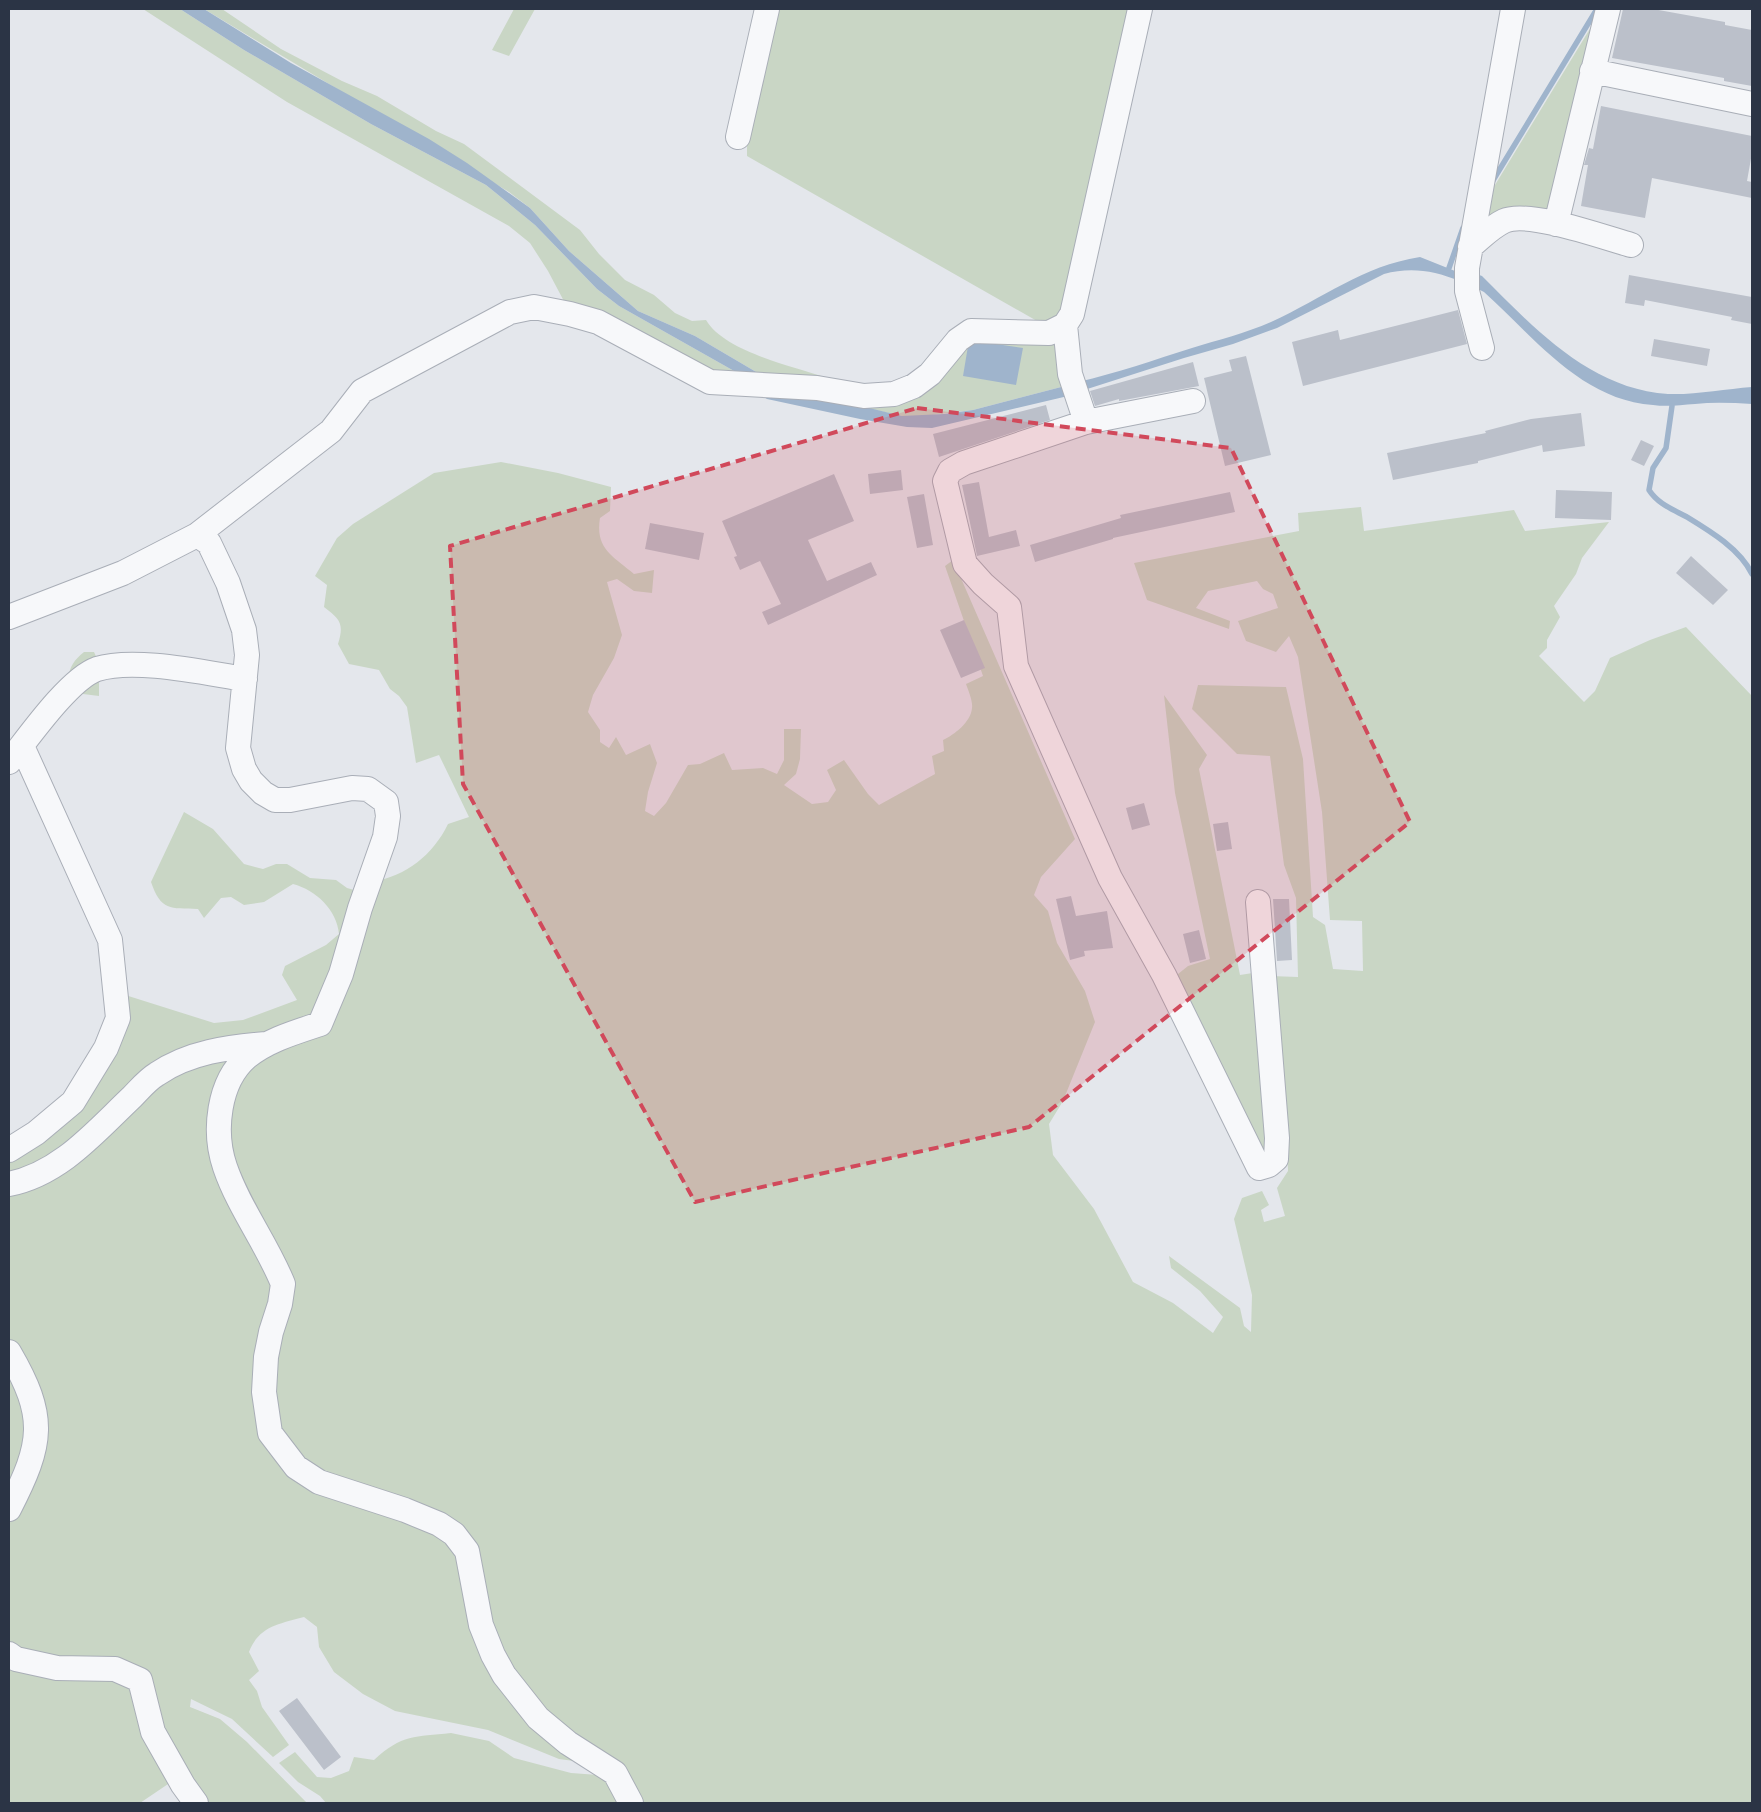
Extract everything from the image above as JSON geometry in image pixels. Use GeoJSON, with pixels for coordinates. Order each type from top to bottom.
{"type":"FeatureCollection","features":[{"type":"Feature","properties":{"kind":"street"},"geometry":{"type":"LineString","coordinates":[[738,137],[767,9]]}},
{"type":"Feature","properties":{"kind":"street"},"geometry":{"type":"LineString","coordinates":[[9,617],[123,574],[197,535],[331,431],[362,391],[510,312],[534,307],[598,322],[710,382],[817,388],[864,396],[894,394],[914,386],[930,374],[958,340],[971,331],[1049,334],[1065,325],[1072,314],[1140,9]]}},
{"type":"Feature","properties":{"kind":"street"},"geometry":{"type":"LineString","coordinates":[[1482,348],[1467,291],[1469,257],[1513,9]]}},
{"type":"Feature","properties":{"kind":"street"},"geometry":{"type":"LineString","coordinates":[[1556,224],[1608,9]]}},
{"type":"Feature","properties":{"kind":"street"},"geometry":{"type":"LineString","coordinates":[[1592,71],[1752,104]]}},
{"type":"Feature","properties":{"kind":"street"},"geometry":{"type":"LineString","coordinates":[[1469,257],[1491,229],[1505,220],[1525,218],[1556,224],[1631,245]]}},
{"type":"Feature","properties":{"kind":"street"},"geometry":{"type":"LineString","coordinates":[[1065,325],[1070,374],[1083,414]]}},
{"type":"Feature","properties":{"kind":"street"},"geometry":{"type":"LineString","coordinates":[[1193,401],[1083,414],[964,463],[950,471],[945,481],[965,564],[983,584],[1009,607],[1016,666],[1110,878],[1164,975],[1259,1168],[1269,1165],[1276,1159],[1277,1138],[1258,902]]}},
{"type":"Feature","properties":{"kind":"street"},"geometry":{"type":"LineString","coordinates":[[197,535],[209,543],[228,582],[244,630],[245,679],[238,748],[244,769],[251,782],[275,800],[290,800],[352,788],[368,788],[386,802],[388,816],[384,838],[360,908],[341,974],[320,1024],[266,1044],[247,1057],[234,1071],[224,1091],[219,1138],[225,1167],[274,1262],[283,1284],[280,1304],[271,1332],[266,1357],[264,1392],[270,1433],[296,1467],[319,1482],[405,1510],[439,1524],[454,1534],[467,1551],[481,1625],[493,1655],[504,1675],[538,1718],[568,1743],[615,1773],[631,1803]]}},
{"type":"Feature","properties":{"kind":"street"},"geometry":{"type":"LineString","coordinates":[[9,1150],[36,1133],[73,1102],[106,1048],[118,1018],[110,940],[15,754],[72,686],[96,670],[125,664],[245,679]]}},
{"type":"Feature","properties":{"kind":"street"},"geometry":{"type":"LineString","coordinates":[[9,1184],[29,1180],[51,1169],[99,1130],[156,1074],[195,1056],[226,1047],[266,1044]]}},
{"type":"Feature","properties":{"kind":"street"},"geometry":{"type":"LineString","coordinates":[[9,1352],[24,1377],[34,1405],[38,1434],[31,1462],[9,1509]]}},
{"type":"Feature","properties":{"kind":"street"},"geometry":{"type":"LineString","coordinates":[[9,1654],[23,1660],[56,1668],[115,1668],[140,1680],[154,1732],[183,1785],[196,1803]]}},
{"type":"Feature","properties":{"kind":"highlighted area"},"geometry":{"type":"Polygon","coordinates":[[[917,408],[1231,448],[1410,822],[1029,1127],[695,1202],[463,784],[450,546],[917,408]]]}},
{"type":"Feature","properties":{"kind":"green space"},"geometry":{"type":"Polygon","coordinates":[[[143,9],[180,9],[244,50],[371,124],[486,185],[535,225],[597,289],[619,306],[750,380],[709,378],[566,305],[548,271],[530,243],[509,226],[287,102],[143,9]]]}},
{"type":"Feature","properties":{"kind":"green space"},"geometry":{"type":"Polygon","coordinates":[[[204,9],[222,9],[281,49],[342,81],[377,96],[436,131],[464,144],[580,230],[599,254],[625,280],[654,295],[675,313],[692,321],[706,320],[715,331],[728,341],[761,357],[863,392],[763,376],[695,336],[638,311],[569,251],[530,208],[509,192],[204,9]]]}},
{"type":"Feature","properties":{"kind":"green space"},"geometry":{"type":"Polygon","coordinates":[[[514,9],[535,9],[509,56],[492,50],[514,9]]]}},
{"type":"Feature","properties":{"kind":"green space"},"geometry":{"type":"Polygon","coordinates":[[[779,9],[1134,9],[1070,306],[1051,329],[747,156],[747,141],[779,9]]]}},
{"type":"Feature","properties":{"kind":"green space"},"geometry":{"type":"Polygon","coordinates":[[[1602,9],[1548,212],[1483,227],[1485,193],[1495,185],[1602,9]]]}},
{"type":"Feature","properties":{"kind":"green space"},"geometry":{"type":"Polygon","coordinates":[[[1056,342],[1065,386],[973,410],[924,416],[902,416],[814,396],[880,403],[964,343],[1056,342]]]}},
{"type":"Feature","properties":{"kind":"green space"},"geometry":{"type":"Polygon","coordinates":[[[501,462],[558,473],[611,487],[610,511],[600,518],[599,529],[603,545],[613,557],[634,574],[654,570],[652,593],[634,591],[617,579],[607,582],[622,635],[614,658],[593,695],[588,712],[600,730],[600,742],[609,748],[616,737],[626,755],[650,744],[657,763],[648,792],[645,811],[654,816],[666,803],[688,765],[700,764],[724,753],[732,770],[763,768],[777,774],[784,760],[784,729],[801,729],[800,759],[796,774],[784,785],[812,804],[828,802],[836,790],[827,770],[844,760],[868,794],[879,805],[935,774],[932,756],[944,751],[943,740],[961,727],[971,713],[972,702],[966,684],[983,676],[945,566],[953,560],[1075,839],[1041,877],[1034,895],[1048,911],[1057,943],[1085,991],[1095,1022],[1063,1101],[1049,1124],[1053,1155],[1094,1209],[1133,1282],[1173,1303],[1213,1333],[1223,1317],[1200,1291],[1171,1268],[1169,1256],[1240,1308],[1244,1326],[1251,1332],[1252,1295],[1234,1219],[1242,1198],[1262,1191],[1269,1205],[1261,1210],[1264,1222],[1285,1216],[1277,1188],[1288,1171],[1286,1107],[1269,976],[1298,977],[1296,898],[1284,865],[1270,756],[1237,754],[1192,709],[1198,685],[1286,687],[1303,759],[1313,917],[1325,925],[1333,969],[1363,971],[1362,921],[1330,920],[1322,812],[1298,657],[1289,636],[1276,652],[1246,641],[1238,621],[1278,608],[1273,594],[1263,589],[1257,581],[1208,591],[1196,608],[1230,621],[1229,629],[1147,600],[1134,563],[1299,531],[1298,513],[1361,507],[1364,531],[1514,510],[1525,531],[1609,522],[1582,558],[1576,574],[1554,606],[1560,617],[1547,640],[1547,648],[1539,656],[1584,702],[1595,691],[1610,658],[1650,640],[1686,627],[1752,696],[1752,1803],[635,1803],[593,1757],[507,1673],[470,1550],[321,1479],[274,1432],[267,1392],[283,1305],[223,1137],[237,1073],[323,1027],[372,882],[396,875],[407,869],[435,845],[448,824],[469,817],[439,755],[416,763],[407,707],[399,696],[390,689],[379,670],[349,664],[338,644],[341,632],[340,623],[324,607],[327,585],[315,576],[337,538],[353,524],[434,473],[501,462]]]}},
{"type":"Feature","properties":{"kind":"green space"},"geometry":{"type":"Polygon","coordinates":[[[84,652],[94,652],[99,663],[69,681],[72,665],[84,652]]]}},
{"type":"Feature","properties":{"kind":"green space"},"geometry":{"type":"Polygon","coordinates":[[[99,676],[99,696],[83,694],[77,690],[99,676]]]}},
{"type":"Feature","properties":{"kind":"green space"},"geometry":{"type":"Polygon","coordinates":[[[1164,695],[1207,755],[1199,769],[1240,975],[1259,972],[1271,1153],[1262,1155],[1173,978],[1188,966],[1210,959],[1175,793],[1164,695]]]}},
{"type":"Feature","properties":{"kind":"green space"},"geometry":{"type":"Polygon","coordinates":[[[184,812],[213,829],[244,864],[263,869],[276,864],[287,864],[310,878],[336,880],[347,888],[354,890],[317,1021],[194,1051],[48,1165],[9,1178],[9,1156],[77,1106],[122,994],[214,1023],[243,1020],[297,1000],[282,975],[285,966],[326,945],[339,934],[334,917],[324,902],[310,891],[293,884],[264,902],[244,905],[231,897],[221,898],[204,918],[198,909],[173,908],[163,903],[151,882],[184,812]]]}},
{"type":"Feature","properties":{"kind":"green space"},"geometry":{"type":"Polygon","coordinates":[[[232,1050],[217,1112],[278,1284],[259,1392],[294,1470],[452,1537],[477,1626],[589,1763],[559,1759],[488,1730],[395,1711],[363,1694],[334,1672],[319,1647],[317,1627],[304,1617],[278,1624],[264,1631],[253,1643],[249,1652],[259,1671],[249,1680],[257,1691],[262,1707],[289,1745],[273,1757],[232,1719],[191,1699],[190,1707],[220,1719],[247,1742],[307,1803],[199,1803],[185,1784],[142,1678],[9,1651],[9,1514],[34,1463],[9,1347],[9,1186],[158,1076],[232,1050]]]}},
{"type":"Feature","properties":{"kind":"green space"},"geometry":{"type":"Polygon","coordinates":[[[9,1362],[32,1434],[9,1497],[9,1362]]]}},
{"type":"Feature","properties":{"kind":"green space"},"geometry":{"type":"Polygon","coordinates":[[[9,1661],[135,1684],[174,1780],[140,1803],[9,1803],[9,1661]]]}},
{"type":"Feature","properties":{"kind":"green space"},"geometry":{"type":"Polygon","coordinates":[[[451,1733],[489,1741],[514,1758],[571,1773],[612,1776],[627,1803],[326,1803],[320,1796],[298,1782],[279,1763],[295,1752],[317,1777],[331,1778],[349,1771],[354,1757],[374,1760],[401,1741],[418,1736],[451,1733]]]}},
{"type":"Feature","properties":{"kind":"water"},"geometry":{"type":"Polygon","coordinates":[[[180,9],[204,9],[291,63],[429,139],[467,163],[530,208],[569,251],[638,311],[695,336],[763,376],[861,406],[902,416],[944,414],[973,410],[1065,386],[1068,396],[932,428],[907,427],[860,419],[767,399],[761,395],[750,380],[619,306],[597,289],[535,225],[486,185],[371,124],[244,50],[180,9]]]}},
{"type":"Feature","properties":{"kind":"water"},"geometry":{"type":"Polygon","coordinates":[[[1420,257],[1460,273],[1459,281],[1440,274],[1412,270],[1384,274],[1277,328],[1233,344],[1081,391],[1078,382],[1252,330],[1290,313],[1361,275],[1399,261],[1420,257]]]}},
{"type":"Feature","properties":{"kind":"water"},"geometry":{"type":"Polygon","coordinates":[[[1471,272],[1482,276],[1522,316],[1565,353],[1613,381],[1640,390],[1668,394],[1699,393],[1752,387],[1752,404],[1702,403],[1658,406],[1627,401],[1603,392],[1560,364],[1484,292],[1472,286],[1471,272]]]}},
{"type":"Feature","properties":{"kind":"water"},"geometry":{"type":"Polygon","coordinates":[[[969,340],[1023,348],[1016,385],[963,376],[969,340]]]}},
{"type":"Feature","properties":{"kind":"building"},"geometry":{"type":"Polygon","coordinates":[[[1623,9],[1653,9],[1725,22],[1725,25],[1752,30],[1752,86],[1724,81],[1724,78],[1612,58],[1623,9]]]}},
{"type":"Feature","properties":{"kind":"building"},"geometry":{"type":"Polygon","coordinates":[[[1601,106],[1752,136],[1752,153],[1747,181],[1752,182],[1752,198],[1652,178],[1645,218],[1581,206],[1588,165],[1584,165],[1589,148],[1593,149],[1601,106]]]}},
{"type":"Feature","properties":{"kind":"building"},"geometry":{"type":"Polygon","coordinates":[[[1629,275],[1752,297],[1752,324],[1731,320],[1732,317],[1645,300],[1644,306],[1625,303],[1629,275]]]}},
{"type":"Feature","properties":{"kind":"building"},"geometry":{"type":"Polygon","coordinates":[[[1458,310],[1467,344],[1303,386],[1292,342],[1338,330],[1340,340],[1458,310]]]}},
{"type":"Feature","properties":{"kind":"building"},"geometry":{"type":"Polygon","coordinates":[[[1654,339],[1710,349],[1707,366],[1651,356],[1654,339]]]}},
{"type":"Feature","properties":{"kind":"building"},"geometry":{"type":"Polygon","coordinates":[[[1246,356],[1271,455],[1225,466],[1204,378],[1232,371],[1229,360],[1246,356]]]}},
{"type":"Feature","properties":{"kind":"building"},"geometry":{"type":"Polygon","coordinates":[[[1193,362],[1199,386],[1119,401],[1119,399],[1095,406],[1090,391],[1193,362]]]}},
{"type":"Feature","properties":{"kind":"building"},"geometry":{"type":"Polygon","coordinates":[[[1046,405],[1050,420],[939,457],[933,434],[1046,405]]]}},
{"type":"Feature","properties":{"kind":"building"},"geometry":{"type":"Polygon","coordinates":[[[1581,413],[1585,446],[1543,452],[1542,445],[1478,461],[1478,463],[1393,480],[1387,453],[1486,433],[1485,431],[1531,419],[1581,413]]]}},
{"type":"Feature","properties":{"kind":"building"},"geometry":{"type":"Polygon","coordinates":[[[1641,440],[1654,446],[1644,466],[1631,460],[1641,440]]]}},
{"type":"Feature","properties":{"kind":"building"},"geometry":{"type":"Polygon","coordinates":[[[901,470],[903,490],[870,494],[868,474],[901,470]]]}},
{"type":"Feature","properties":{"kind":"building"},"geometry":{"type":"Polygon","coordinates":[[[834,474],[854,521],[808,540],[827,581],[871,562],[877,575],[768,625],[762,612],[781,604],[760,561],[740,570],[734,557],[737,556],[722,521],[834,474]]]}},
{"type":"Feature","properties":{"kind":"building"},"geometry":{"type":"Polygon","coordinates":[[[979,482],[989,537],[1016,530],[1020,546],[977,556],[962,485],[979,482]]]}},
{"type":"Feature","properties":{"kind":"building"},"geometry":{"type":"Polygon","coordinates":[[[1556,490],[1612,492],[1611,520],[1555,518],[1556,490]]]}},
{"type":"Feature","properties":{"kind":"building"},"geometry":{"type":"Polygon","coordinates":[[[1230,492],[1235,512],[1113,538],[1035,562],[1030,545],[1121,518],[1120,515],[1230,492]]]}},
{"type":"Feature","properties":{"kind":"building"},"geometry":{"type":"Polygon","coordinates":[[[924,494],[933,545],[917,548],[907,497],[924,494]]]}},
{"type":"Feature","properties":{"kind":"building"},"geometry":{"type":"Polygon","coordinates":[[[650,523],[704,533],[699,560],[645,549],[650,523]]]}},
{"type":"Feature","properties":{"kind":"building"},"geometry":{"type":"Polygon","coordinates":[[[1691,556],[1728,590],[1713,605],[1676,573],[1691,556]]]}},
{"type":"Feature","properties":{"kind":"building"},"geometry":{"type":"Polygon","coordinates":[[[964,620],[985,668],[961,678],[940,630],[964,620]]]}},
{"type":"Feature","properties":{"kind":"building"},"geometry":{"type":"Polygon","coordinates":[[[1144,803],[1150,825],[1132,830],[1126,808],[1144,803]]]}},
{"type":"Feature","properties":{"kind":"building"},"geometry":{"type":"Polygon","coordinates":[[[1228,822],[1232,849],[1217,851],[1213,824],[1228,822]]]}},
{"type":"Feature","properties":{"kind":"building"},"geometry":{"type":"Polygon","coordinates":[[[1071,896],[1076,916],[1107,911],[1113,948],[1084,951],[1085,956],[1070,960],[1056,899],[1071,896]]]}},
{"type":"Feature","properties":{"kind":"building"},"geometry":{"type":"Polygon","coordinates":[[[1273,899],[1289,899],[1292,960],[1277,961],[1273,899]]]}},
{"type":"Feature","properties":{"kind":"building"},"geometry":{"type":"Polygon","coordinates":[[[1199,930],[1206,959],[1190,963],[1183,934],[1199,930]]]}},
{"type":"Feature","properties":{"kind":"building"},"geometry":{"type":"Polygon","coordinates":[[[297,1698],[341,1757],[324,1770],[279,1711],[297,1698]]]}},
{"type":"Feature","properties":{"kind":"waterway"},"geometry":{"type":"LineString","coordinates":[[1492,182],[1597,9]]}},
{"type":"Feature","properties":{"kind":"waterway"},"geometry":{"type":"LineString","coordinates":[[1449,268],[1463,228]]}},
{"type":"Feature","properties":{"kind":"waterway"},"geometry":{"type":"LineString","coordinates":[[1672,406],[1666,448],[1653,468],[1649,490],[1661,503],[1696,522],[1724,541],[1747,565],[1752,574]]}}]}
